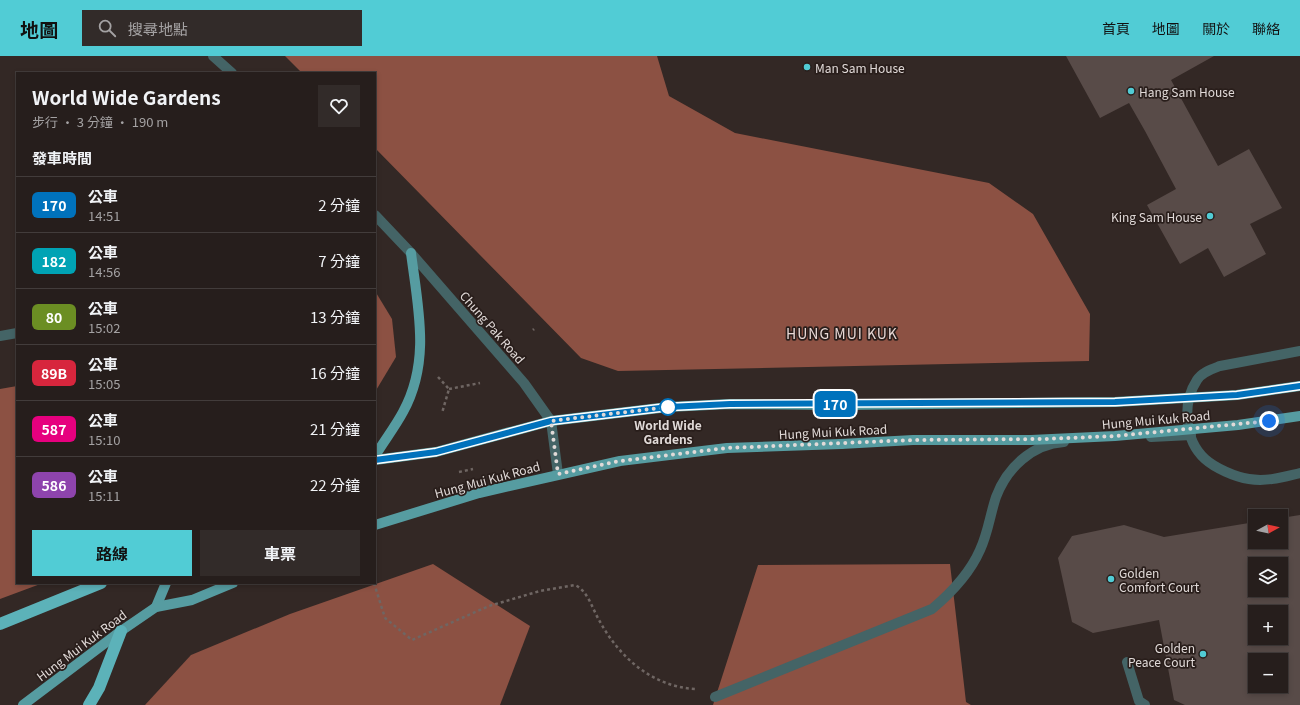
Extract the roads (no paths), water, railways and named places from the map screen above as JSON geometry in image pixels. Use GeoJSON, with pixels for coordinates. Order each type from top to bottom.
{"type":"FeatureCollection","features":[{"type":"Feature","properties":{"kind":"highway"},"geometry":{"type":"LineString","coordinates":[[0,624],[99,584]]}},
{"type":"Feature","properties":{"kind":"highway"},"geometry":{"type":"LineString","coordinates":[[89,705],[99,688],[121,631]]}},
{"type":"Feature","properties":{"kind":"main road"},"geometry":{"type":"LineString","coordinates":[[376,454],[403,412],[418,374],[422,340],[411,253]]}},
{"type":"Feature","properties":{"kind":"main road","name":"Hung Mui Kuk Road"},"geometry":{"type":"LineString","coordinates":[[376,460],[436,452],[551,421],[668,407],[730,404],[1115,402],[1237,395],[1300,386]]}},
{"type":"Feature","properties":{"kind":"main road","name":"Hung Mui Kuk Road"},"geometry":{"type":"LineString","coordinates":[[376,525],[479,493],[558,474],[620,461],[720,448],[913,440],[1030,440],[1115,436],[1238,425],[1300,416]]}},
{"type":"Feature","properties":{"kind":"main road"},"geometry":{"type":"LineString","coordinates":[[156,607],[166,584]]}},
{"type":"Feature","properties":{"kind":"main road","name":"Hung Mui Kuk Road"},"geometry":{"type":"LineString","coordinates":[[23,705],[121,631],[156,607],[192,600],[231,584]]}},
{"type":"Feature","properties":{"kind":"street"},"geometry":{"type":"LineString","coordinates":[[213,56],[231,72]]}},
{"type":"Feature","properties":{"kind":"street","name":"Chung Pak Road"},"geometry":{"type":"LineString","coordinates":[[376,216],[411,253],[514,370],[551,421],[558,474]]}},
{"type":"Feature","properties":{"kind":"street"},"geometry":{"type":"LineString","coordinates":[[0,336],[16,333]]}},
{"type":"Feature","properties":{"kind":"street"},"geometry":{"type":"LineString","coordinates":[[1300,351],[1220,366],[1208,371],[1197,379],[1186,408],[1191,435],[1205,459],[1234,475],[1248,479],[1270,480],[1300,473]]}},
{"type":"Feature","properties":{"kind":"street"},"geometry":{"type":"LineString","coordinates":[[715,697],[932,609],[944,599],[969,570],[980,552],[988,531],[996,499],[1006,476],[1021,460],[1033,451],[1059,442],[1191,435]]}},
{"type":"Feature","properties":{"kind":"street"},"geometry":{"type":"LineString","coordinates":[[1127,662],[1139,701],[1145,705]]}},
{"type":"Feature","properties":{"kind":"place","name":"Man Sam House"},"geometry":{"type":"Point","coordinates":[807,67]}},
{"type":"Feature","properties":{"kind":"place","name":"Hang Sam House"},"geometry":{"type":"Point","coordinates":[1131,91]}},
{"type":"Feature","properties":{"kind":"place","name":"King Sam House"},"geometry":{"type":"Point","coordinates":[1210,216]}},
{"type":"Feature","properties":{"kind":"place","name":"World Wide Gardens"},"geometry":{"type":"Point","coordinates":[668,407]}},
{"type":"Feature","properties":{"kind":"place","name":"Golden Comfort Court"},"geometry":{"type":"Point","coordinates":[1111,579]}},
{"type":"Feature","properties":{"kind":"place","name":"Golden Peace Court"},"geometry":{"type":"Point","coordinates":[1203,654]}},
{"type":"Feature","properties":{"kind":"district","name":"HUNG MUI KUK"},"geometry":{"type":"Point","coordinates":[842,333]}}]}
